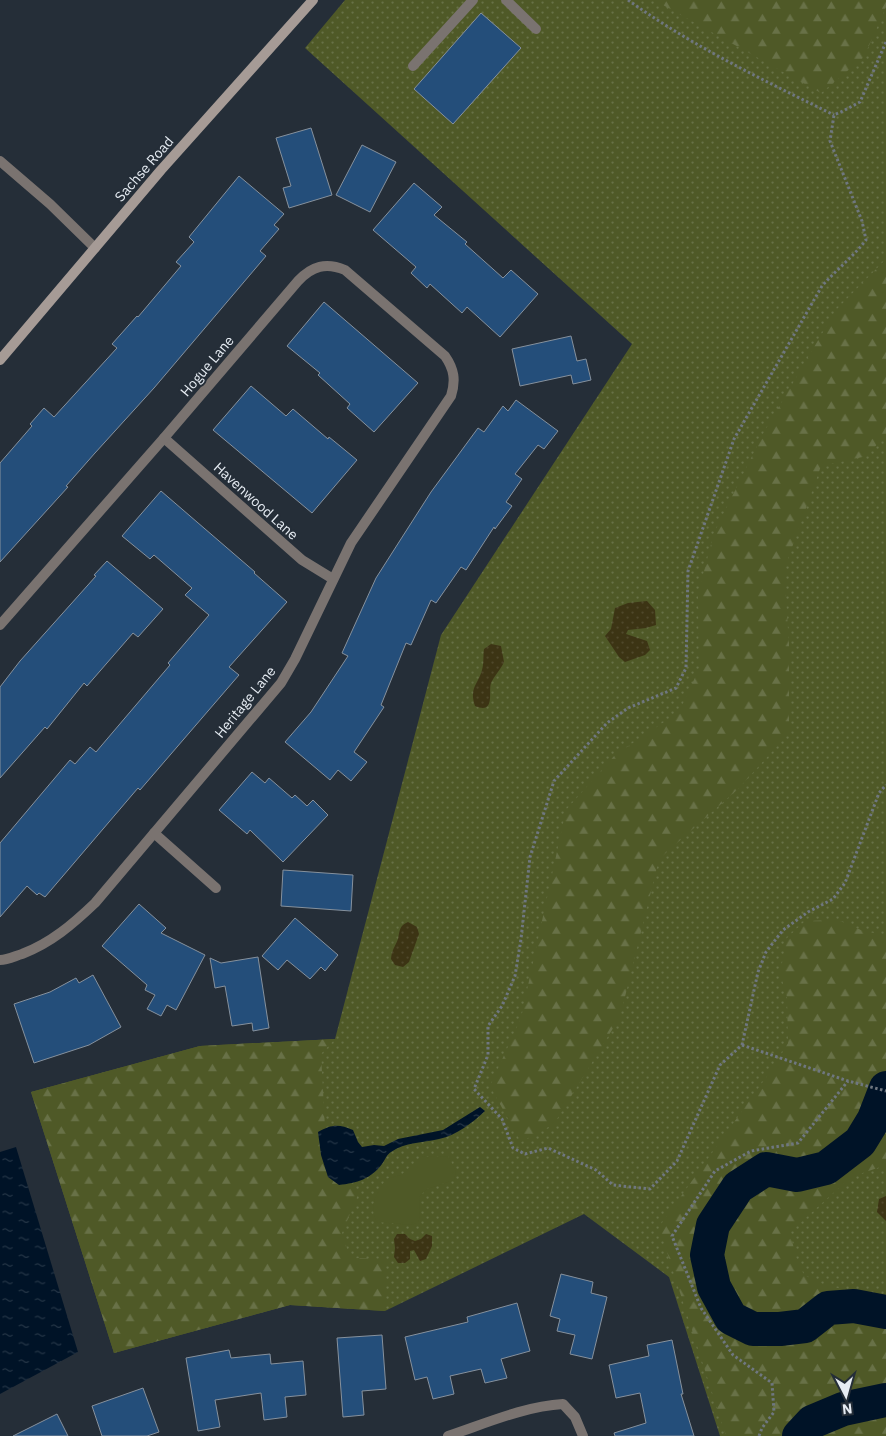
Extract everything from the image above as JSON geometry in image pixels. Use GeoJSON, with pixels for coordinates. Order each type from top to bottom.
{"type":"FeatureCollection","features":[{"type":"Feature","properties":{"kind":"main road","name":"Sachse Road"},"geometry":{"type":"LineString","coordinates":[[0,360],[161,170],[313,0]]}},
{"type":"Feature","properties":{"kind":"street"},"geometry":{"type":"LineString","coordinates":[[413,66],[473,0]]}},
{"type":"Feature","properties":{"kind":"street"},"geometry":{"type":"LineString","coordinates":[[506,0],[536,29]]}},
{"type":"Feature","properties":{"kind":"street"},"geometry":{"type":"LineString","coordinates":[[0,161],[50,204],[95,248]]}},
{"type":"Feature","properties":{"kind":"street","name":"Hogue Lane"},"geometry":{"type":"LineString","coordinates":[[0,625],[164,438],[298,280],[314,268],[324,265],[335,266],[345,270],[446,356],[454,375]]}},
{"type":"Feature","properties":{"kind":"street","name":"Heritage Lane"},"geometry":{"type":"LineString","coordinates":[[0,960],[6,960],[38,948],[69,928],[95,903],[281,683],[295,659],[351,543],[451,396],[454,375]]}},
{"type":"Feature","properties":{"kind":"street","name":"Havenwood Lane"},"geometry":{"type":"LineString","coordinates":[[164,438],[302,560],[334,579]]}},
{"type":"Feature","properties":{"kind":"street"},"geometry":{"type":"LineString","coordinates":[[154,833],[216,888]]}},
{"type":"Feature","properties":{"kind":"street"},"geometry":{"type":"LineString","coordinates":[[448,1436],[532,1409],[547,1405],[563,1404],[576,1417],[582,1436]]}},
{"type":"Feature","properties":{"kind":"path"},"geometry":{"type":"LineString","coordinates":[[628,0],[656,21],[728,62],[834,114],[860,102],[886,42]]}},
{"type":"Feature","properties":{"kind":"path"},"geometry":{"type":"LineString","coordinates":[[834,114],[830,141],[862,221],[866,240],[856,253],[822,286],[734,439],[688,571],[686,668],[676,688],[628,708],[607,723],[554,781],[530,857],[515,976],[502,1006],[488,1026],[488,1055],[474,1089],[502,1119],[513,1148],[525,1154],[548,1148],[596,1170],[613,1185],[650,1189],[677,1161],[720,1065],[742,1045],[758,972],[766,952],[783,930],[808,912],[833,899],[845,883],[880,793],[886,785]]}},
{"type":"Feature","properties":{"kind":"path"},"geometry":{"type":"LineString","coordinates":[[742,1045],[886,1091]]}},
{"type":"Feature","properties":{"kind":"path"},"geometry":{"type":"LineString","coordinates":[[759,1436],[762,1428],[774,1412],[772,1383],[733,1355],[701,1308],[672,1236],[715,1171],[751,1151],[798,1143],[848,1080]]}},
{"type":"Feature","properties":{"kind":"green space"},"geometry":{"type":"Polygon","coordinates":[[[345,0],[886,0],[886,1436],[720,1436],[669,1277],[584,1214],[385,1311],[290,1305],[114,1353],[31,1092],[200,1046],[335,1039],[441,635],[632,344],[305,48],[345,0]]]}},
{"type":"Feature","properties":{"kind":"green space"},"geometry":{"type":"Polygon","coordinates":[[[654,0],[886,0],[886,7],[864,57],[821,93],[654,0]]]}},
{"type":"Feature","properties":{"kind":"green space"},"geometry":{"type":"Polygon","coordinates":[[[886,259],[886,434],[867,456],[821,466],[784,570],[789,644],[789,733],[738,789],[659,859],[620,1017],[554,1124],[521,1142],[490,1086],[521,1018],[566,810],[615,755],[679,712],[699,669],[698,594],[714,533],[764,432],[836,310],[886,259]]]}},
{"type":"Feature","properties":{"kind":"green space"},"geometry":{"type":"Polygon","coordinates":[[[838,920],[861,930],[886,936],[886,1165],[851,1177],[790,1232],[796,1257],[804,1275],[825,1285],[872,1296],[886,1304],[886,1436],[726,1436],[659,1227],[775,1065],[788,1043],[787,997],[780,973],[787,938],[805,921],[838,920]]]}},
{"type":"Feature","properties":{"kind":"green space"},"geometry":{"type":"Polygon","coordinates":[[[335,1039],[321,1054],[325,1128],[318,1133],[339,1185],[354,1184],[357,1197],[342,1233],[350,1258],[386,1259],[385,1311],[290,1305],[114,1353],[31,1092],[200,1046],[335,1039]]]}},
{"type":"Feature","properties":{"kind":"green space"},"geometry":{"type":"Polygon","coordinates":[[[448,1156],[456,1171],[454,1180],[427,1189],[419,1197],[420,1216],[418,1222],[412,1225],[377,1222],[373,1210],[375,1200],[386,1179],[401,1175],[422,1157],[448,1156]]]}},
{"type":"Feature","properties":{"kind":"sand"},"geometry":{"type":"Polygon","coordinates":[[[647,601],[655,610],[656,625],[628,630],[626,634],[647,641],[650,650],[645,655],[625,662],[619,657],[605,636],[611,629],[615,608],[628,603],[647,601]]]}},
{"type":"Feature","properties":{"kind":"sand"},"geometry":{"type":"Polygon","coordinates":[[[491,644],[501,646],[504,662],[491,683],[490,701],[486,707],[482,708],[475,706],[473,694],[483,668],[484,649],[491,644]]]}},
{"type":"Feature","properties":{"kind":"sand"},"geometry":{"type":"Polygon","coordinates":[[[408,922],[417,927],[419,934],[409,962],[403,967],[395,965],[391,959],[400,929],[408,922]]]}},
{"type":"Feature","properties":{"kind":"sand"},"geometry":{"type":"Polygon","coordinates":[[[886,1196],[886,1221],[877,1212],[879,1199],[886,1196]]]}},
{"type":"Feature","properties":{"kind":"sand"},"geometry":{"type":"Polygon","coordinates":[[[397,1234],[405,1234],[415,1241],[421,1239],[426,1234],[432,1236],[432,1246],[426,1259],[420,1261],[414,1250],[410,1251],[410,1259],[405,1263],[398,1263],[394,1257],[394,1239],[397,1234]]]}},
{"type":"Feature","properties":{"kind":"water"},"geometry":{"type":"Polygon","coordinates":[[[480,1107],[485,1111],[464,1128],[446,1137],[396,1149],[388,1154],[378,1169],[368,1177],[352,1183],[339,1185],[328,1177],[321,1155],[318,1132],[323,1129],[332,1126],[344,1127],[353,1130],[362,1147],[384,1146],[398,1139],[443,1130],[480,1107]]]}},
{"type":"Feature","properties":{"kind":"water"},"geometry":{"type":"Polygon","coordinates":[[[16,1147],[78,1352],[0,1394],[0,1152],[16,1147]]]}},
{"type":"Feature","properties":{"kind":"building"},"geometry":{"type":"Polygon","coordinates":[[[481,13],[521,48],[453,124],[414,89],[481,13]]]}},
{"type":"Feature","properties":{"kind":"building"},"geometry":{"type":"Polygon","coordinates":[[[311,128],[332,195],[289,208],[283,188],[291,186],[276,138],[311,128]]]}},
{"type":"Feature","properties":{"kind":"building"},"geometry":{"type":"Polygon","coordinates":[[[362,145],[396,162],[370,212],[336,195],[362,145]]]}},
{"type":"Feature","properties":{"kind":"building"},"geometry":{"type":"Polygon","coordinates":[[[239,176],[284,214],[274,225],[279,229],[260,251],[266,256],[154,388],[66,486],[68,487],[0,562],[0,463],[32,426],[30,424],[44,408],[54,417],[117,348],[112,344],[138,317],[181,266],[176,262],[194,242],[189,237],[239,176]]]}},
{"type":"Feature","properties":{"kind":"building"},"geometry":{"type":"Polygon","coordinates":[[[414,183],[442,207],[434,215],[467,242],[465,244],[503,278],[511,270],[538,294],[500,337],[467,307],[462,313],[430,284],[427,288],[411,273],[416,267],[373,230],[414,183]]]}},
{"type":"Feature","properties":{"kind":"building"},"geometry":{"type":"Polygon","coordinates":[[[324,302],[418,383],[374,432],[347,408],[350,404],[318,375],[320,373],[287,346],[324,302]]]}},
{"type":"Feature","properties":{"kind":"building"},"geometry":{"type":"Polygon","coordinates":[[[571,336],[577,361],[586,359],[591,380],[573,384],[571,375],[520,386],[512,349],[571,336]]]}},
{"type":"Feature","properties":{"kind":"building"},"geometry":{"type":"Polygon","coordinates":[[[251,386],[286,416],[293,409],[328,439],[329,437],[357,460],[312,513],[213,430],[251,386]]]}},
{"type":"Feature","properties":{"kind":"building"},"geometry":{"type":"Polygon","coordinates":[[[516,400],[558,431],[544,449],[538,445],[515,474],[522,479],[506,502],[512,506],[495,529],[494,527],[466,570],[461,567],[436,603],[431,600],[411,645],[406,643],[381,705],[384,707],[354,752],[367,762],[351,781],[338,770],[330,780],[285,742],[311,712],[348,656],[342,653],[376,578],[431,492],[478,428],[484,432],[503,406],[508,411],[516,400]]]}},
{"type":"Feature","properties":{"kind":"building"},"geometry":{"type":"Polygon","coordinates":[[[161,491],[287,602],[229,667],[239,675],[140,790],[138,788],[45,897],[39,893],[37,895],[27,886],[0,917],[0,843],[70,760],[75,764],[90,747],[96,752],[170,665],[168,663],[209,615],[185,595],[192,588],[154,555],[150,559],[122,536],[161,491]]]}},
{"type":"Feature","properties":{"kind":"building"},"geometry":{"type":"Polygon","coordinates":[[[107,561],[163,609],[138,637],[133,633],[87,686],[84,683],[47,729],[45,727],[0,778],[0,687],[20,661],[96,576],[94,575],[107,561]]]}},
{"type":"Feature","properties":{"kind":"building"},"geometry":{"type":"Polygon","coordinates":[[[252,772],[265,783],[269,778],[292,798],[295,795],[307,806],[313,800],[328,815],[283,862],[250,830],[247,834],[219,810],[252,772]]]}},
{"type":"Feature","properties":{"kind":"building"},"geometry":{"type":"Polygon","coordinates":[[[283,870],[353,875],[351,911],[281,906],[283,870]]]}},
{"type":"Feature","properties":{"kind":"building"},"geometry":{"type":"Polygon","coordinates":[[[139,904],[166,928],[161,933],[205,955],[176,1010],[167,1005],[161,1016],[147,1009],[155,995],[145,990],[147,985],[102,946],[139,904]]]}},
{"type":"Feature","properties":{"kind":"building"},"geometry":{"type":"Polygon","coordinates":[[[295,918],[338,955],[325,971],[321,967],[310,979],[287,960],[278,970],[262,956],[295,918]]]}},
{"type":"Feature","properties":{"kind":"building"},"geometry":{"type":"Polygon","coordinates":[[[258,957],[269,1028],[253,1031],[252,1023],[232,1026],[225,986],[215,988],[210,958],[221,963],[258,957]]]}},
{"type":"Feature","properties":{"kind":"building"},"geometry":{"type":"Polygon","coordinates":[[[93,975],[121,1027],[89,1045],[34,1063],[14,1004],[50,992],[76,978],[79,983],[93,975]]]}},
{"type":"Feature","properties":{"kind":"building"},"geometry":{"type":"Polygon","coordinates":[[[561,1274],[593,1282],[591,1293],[607,1297],[592,1359],[570,1354],[575,1335],[557,1331],[560,1319],[550,1316],[561,1274]]]}},
{"type":"Feature","properties":{"kind":"building"},"geometry":{"type":"Polygon","coordinates":[[[517,1303],[530,1351],[501,1359],[507,1378],[485,1383],[481,1369],[450,1376],[454,1394],[433,1399],[427,1377],[415,1380],[405,1337],[468,1322],[467,1317],[517,1303]]]}},
{"type":"Feature","properties":{"kind":"building"},"geometry":{"type":"Polygon","coordinates":[[[382,1335],[386,1389],[362,1391],[364,1415],[343,1417],[337,1338],[382,1335]]]}},
{"type":"Feature","properties":{"kind":"building"},"geometry":{"type":"Polygon","coordinates":[[[672,1340],[683,1394],[681,1394],[694,1436],[615,1436],[614,1433],[646,1423],[640,1393],[616,1398],[609,1365],[649,1356],[647,1345],[672,1340]]]}},
{"type":"Feature","properties":{"kind":"building"},"geometry":{"type":"Polygon","coordinates":[[[229,1350],[231,1358],[270,1354],[271,1364],[303,1361],[306,1395],[285,1397],[287,1417],[264,1420],[261,1393],[215,1400],[220,1427],[198,1431],[186,1358],[229,1350]]]}},
{"type":"Feature","properties":{"kind":"building"},"geometry":{"type":"Polygon","coordinates":[[[143,1388],[159,1432],[147,1436],[102,1436],[92,1406],[143,1388]]]}},
{"type":"Feature","properties":{"kind":"building"},"geometry":{"type":"Polygon","coordinates":[[[57,1414],[68,1436],[13,1436],[57,1414]]]}},
{"type":"Feature","properties":{"kind":"waterway"},"geometry":{"type":"LineString","coordinates":[[886,1088],[874,1119],[860,1142],[826,1168],[797,1175],[766,1169],[738,1187],[713,1225],[707,1255],[714,1287],[731,1318],[753,1329],[780,1329],[805,1326],[828,1308],[854,1306],[886,1312]]}},
{"type":"Feature","properties":{"kind":"waterway"},"geometry":{"type":"LineString","coordinates":[[799,1436],[812,1422],[843,1409],[886,1400]]}}]}
